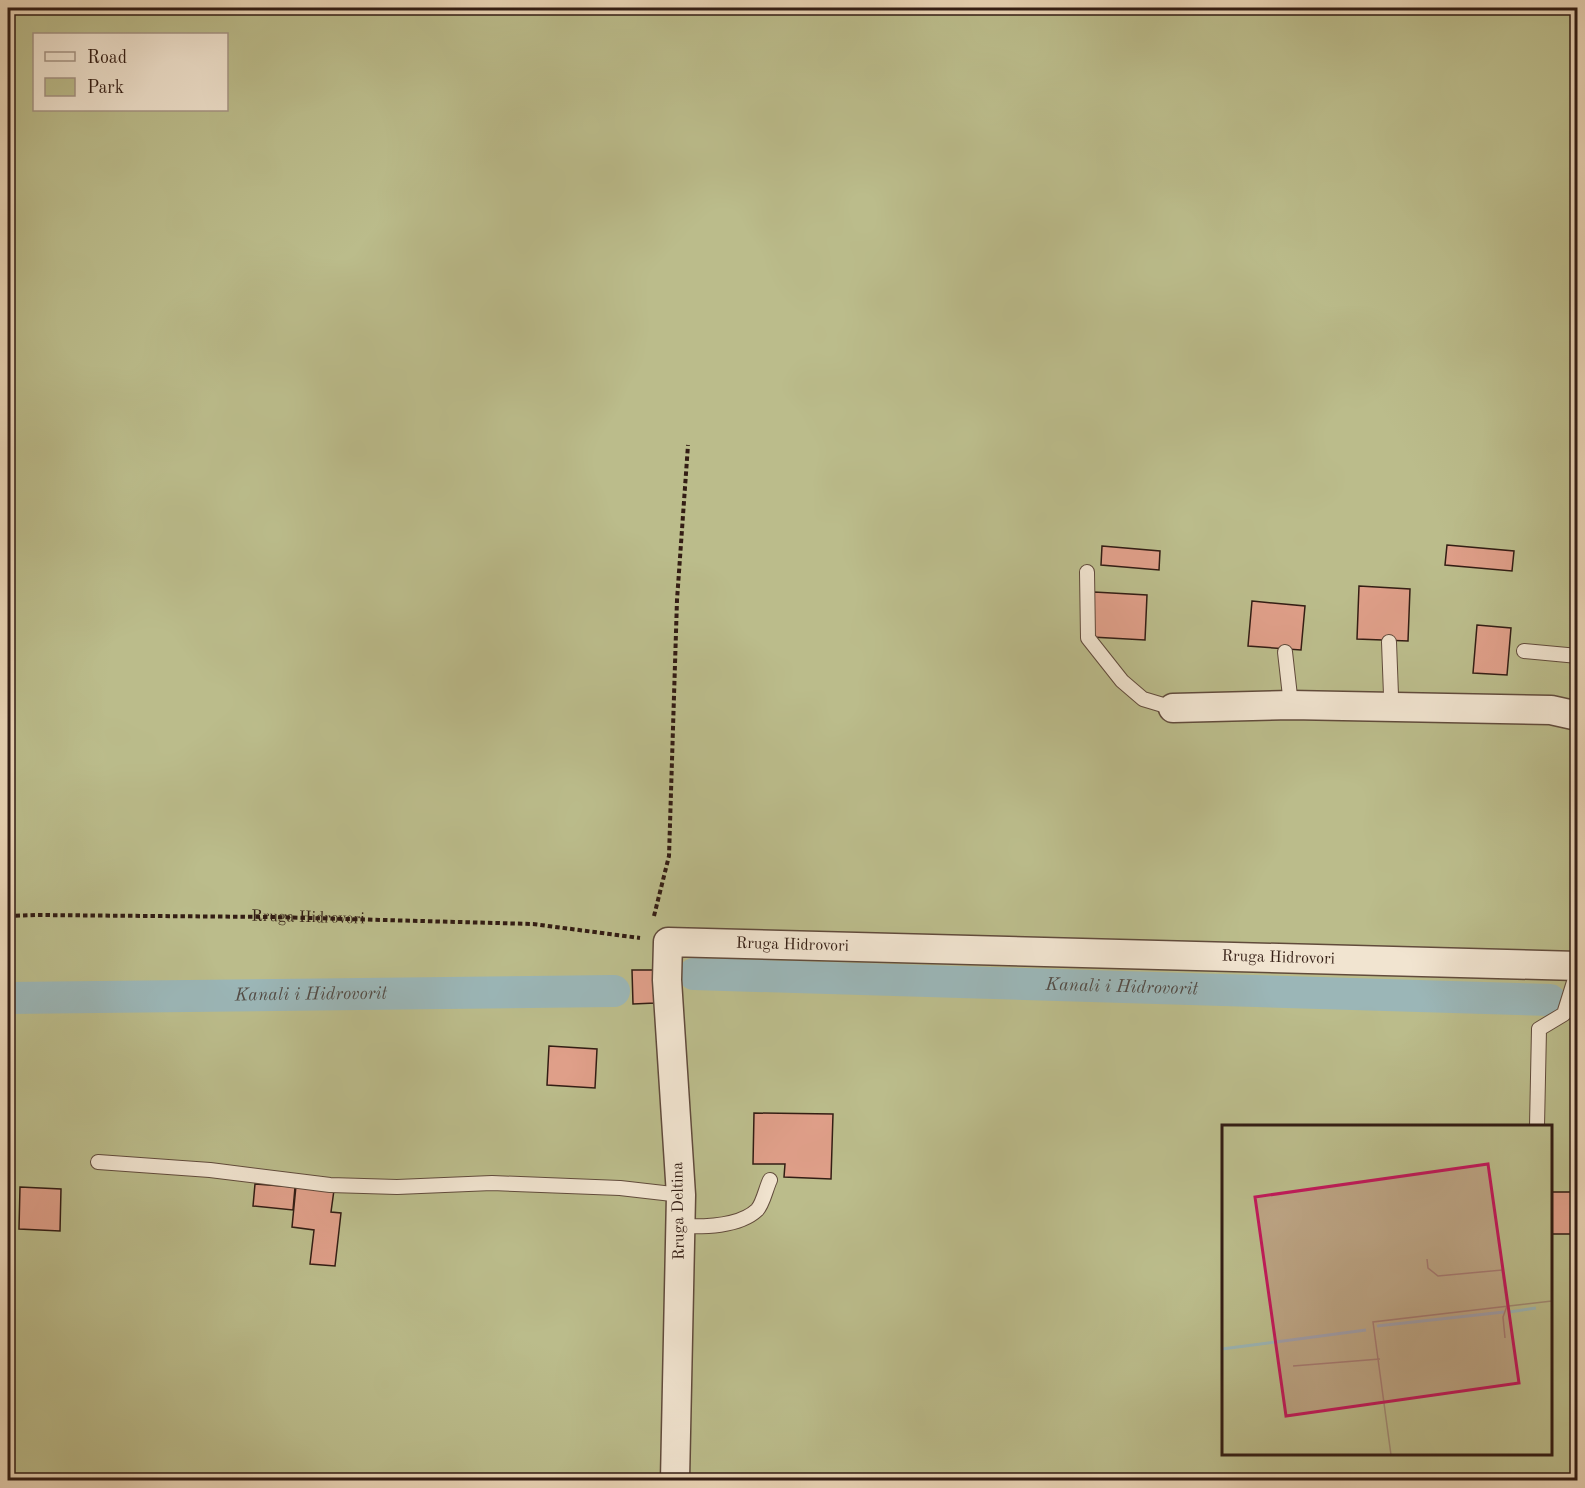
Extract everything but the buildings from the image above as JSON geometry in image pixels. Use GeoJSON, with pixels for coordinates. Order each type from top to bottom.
{"type":"FeatureCollection","features":[{"type":"Feature","properties":{"kind":"street"},"geometry":{"type":"LineString","coordinates":[[1173,708],[1291,705],[1551,710],[1578,716]]}},
{"type":"Feature","properties":{"kind":"street","name":"Rruga Hidrovori"},"geometry":{"type":"LineString","coordinates":[[660,931],[1578,967]]}},
{"type":"Feature","properties":{"kind":"street","name":"Rruga Deltina"},"geometry":{"type":"LineString","coordinates":[[660,931],[668,980],[681,1195],[675,1480]]}},
{"type":"Feature","properties":{"kind":"lane"},"geometry":{"type":"LineString","coordinates":[[1087,572],[1088,638],[1122,681],[1143,699],[1173,708]]}},
{"type":"Feature","properties":{"kind":"lane"},"geometry":{"type":"LineString","coordinates":[[1389,642],[1392,695],[1396,708]]}},
{"type":"Feature","properties":{"kind":"lane"},"geometry":{"type":"LineString","coordinates":[[1524,651],[1578,656]]}},
{"type":"Feature","properties":{"kind":"lane"},"geometry":{"type":"LineString","coordinates":[[1284,652],[1291,705]]}},
{"type":"Feature","properties":{"kind":"lane"},"geometry":{"type":"LineString","coordinates":[[1537,1125],[1539,1029],[1564,1014],[1578,967]]}},
{"type":"Feature","properties":{"kind":"lane"},"geometry":{"type":"LineString","coordinates":[[98,1162],[210,1170],[330,1185],[397,1187],[492,1183],[620,1188],[681,1195]]}},
{"type":"Feature","properties":{"kind":"lane"},"geometry":{"type":"LineString","coordinates":[[680,1226],[703,1227],[733,1223],[758,1210],[770,1180]]}},
{"type":"Feature","properties":{"kind":"path"},"geometry":{"type":"LineString","coordinates":[[660,931],[657,911],[669,856],[677,600],[688,445]]}},
{"type":"Feature","properties":{"kind":"path","name":"Rruga Hidrovori"},"geometry":{"type":"LineString","coordinates":[[8,916],[272,917],[533,924],[660,931]]}},
{"type":"Feature","properties":{"kind":"green space"},"geometry":{"type":"Polygon","coordinates":[[[8,8],[1577,8],[1577,1480],[8,1480],[8,8]]]}},
{"type":"Feature","properties":{"kind":"waterway","name":"Kanali i Hidrovorit"},"geometry":{"type":"LineString","coordinates":[[694,974],[1550,1000]]}},
{"type":"Feature","properties":{"kind":"waterway","name":"Kanali i Hidrovorit"},"geometry":{"type":"LineString","coordinates":[[8,998],[614,991]]}}]}
